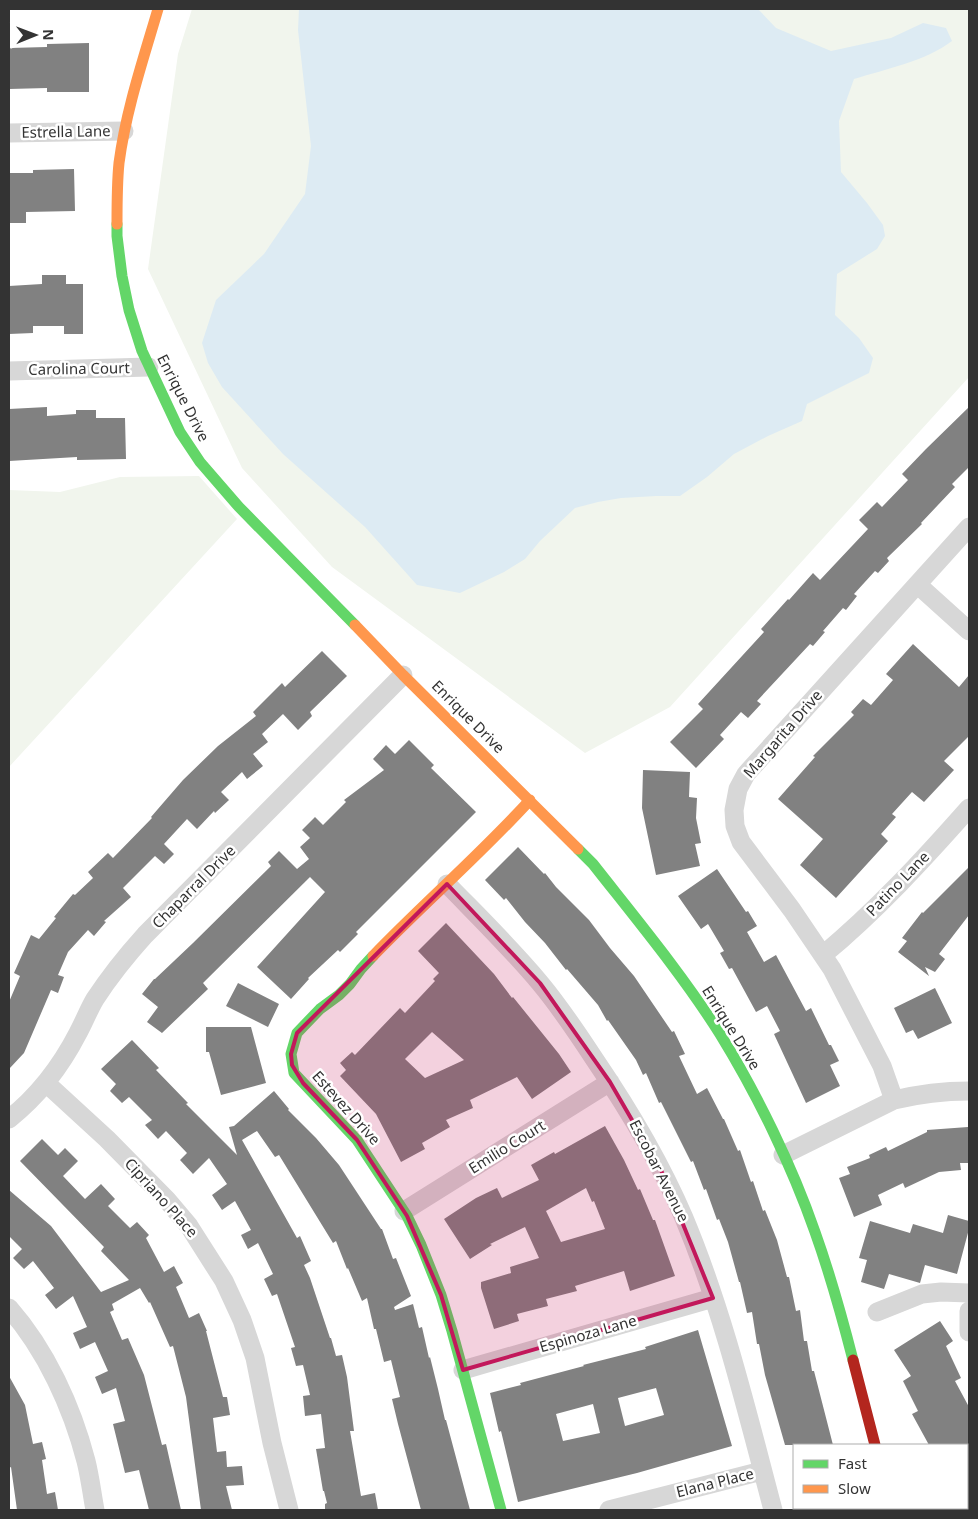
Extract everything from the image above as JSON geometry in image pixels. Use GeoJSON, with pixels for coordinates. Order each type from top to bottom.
{"type":"FeatureCollection","features":[{"type":"Feature","properties":{"kind":"street","name":"Enrique Drive"},"geometry":{"type":"LineString","coordinates":[[158,9],[138,75],[124,131],[119,164],[117,236],[129,310],[142,351],[180,432],[200,462],[239,507],[593,864],[680,975],[720,1035],[752,1090],[783,1155],[815,1232],[840,1311],[875,1444]]}},
{"type":"Feature","properties":{"kind":"street","name":"Estrella Lane"},"geometry":{"type":"LineString","coordinates":[[9,133],[124,131]]}},
{"type":"Feature","properties":{"kind":"street","name":"Carolina Court"},"geometry":{"type":"LineString","coordinates":[[9,370],[149,367]]}},
{"type":"Feature","properties":{"kind":"street","name":"Margarita Drive"},"geometry":{"type":"LineString","coordinates":[[894,1100],[882,1066],[832,969],[792,910],[741,842],[735,826],[734,810],[738,789],[746,774],[969,528]]}},
{"type":"Feature","properties":{"kind":"street"},"geometry":{"type":"LineString","coordinates":[[918,586],[969,631]]}},
{"type":"Feature","properties":{"kind":"street","name":"Chaparral Drive"},"geometry":{"type":"LineString","coordinates":[[9,1119],[46,1083],[78,1034],[95,999],[122,961],[404,675]]}},
{"type":"Feature","properties":{"kind":"street","name":"Estevez Drive"},"geometry":{"type":"LineString","coordinates":[[501,1510],[444,1304],[431,1268],[404,1211],[357,1140],[294,1073],[291,1054],[297,1033],[320,1009],[350,984],[367,962],[497,836],[530,800]]}},
{"type":"Feature","properties":{"kind":"street","name":"Patino Lane"},"geometry":{"type":"LineString","coordinates":[[823,955],[845,937],[893,891],[969,808]]}},
{"type":"Feature","properties":{"kind":"street","name":"Escobar Avenue"},"geometry":{"type":"LineString","coordinates":[[447,884],[540,983],[578,1034],[610,1082],[642,1134],[661,1170],[693,1241],[713,1298],[729,1348],[773,1510]]}},
{"type":"Feature","properties":{"kind":"street","name":"Emilio Court"},"geometry":{"type":"LineString","coordinates":[[404,1211],[610,1082]]}},
{"type":"Feature","properties":{"kind":"street","name":"Cipriano Place"},"geometry":{"type":"LineString","coordinates":[[46,1083],[94,1127],[167,1200],[189,1226],[224,1281],[242,1320],[255,1358],[272,1443],[289,1510]]}},
{"type":"Feature","properties":{"kind":"street"},"geometry":{"type":"LineString","coordinates":[[783,1155],[894,1100],[942,1091],[969,1091]]}},
{"type":"Feature","properties":{"kind":"street"},"geometry":{"type":"LineString","coordinates":[[877,1312],[922,1294],[941,1292],[969,1293]]}},
{"type":"Feature","properties":{"kind":"street","name":"Espinoza Lane"},"geometry":{"type":"LineString","coordinates":[[463,1370],[713,1298]]}},
{"type":"Feature","properties":{"kind":"street"},"geometry":{"type":"LineString","coordinates":[[9,1308],[37,1346],[57,1383],[74,1422],[86,1462],[95,1510]]}},
{"type":"Feature","properties":{"kind":"street"},"geometry":{"type":"LineString","coordinates":[[969,1312],[969,1332]]}},
{"type":"Feature","properties":{"kind":"street","name":"Elana Place"},"geometry":{"type":"LineString","coordinates":[[608,1510],[762,1471]]}},
{"type":"Feature","properties":{"kind":"highlighted area"},"geometry":{"type":"Polygon","coordinates":[[[447,884],[540,983],[610,1082],[661,1170],[713,1298],[463,1370],[441,1295],[407,1216],[357,1140],[303,1083],[292,1065],[291,1054],[297,1033],[447,884]]]}},
{"type":"Feature","properties":{"kind":"shaded area"},"geometry":{"type":"Polygon","coordinates":[[[192,9],[969,9],[969,377],[670,707],[585,753],[332,567],[242,468],[148,269],[178,54],[192,9]]]}},
{"type":"Feature","properties":{"kind":"shaded area"},"geometry":{"type":"Polygon","coordinates":[[[299,9],[758,9],[776,28],[831,51],[891,38],[923,23],[946,28],[952,41],[942,48],[905,64],[854,79],[839,121],[841,172],[883,225],[885,236],[877,249],[837,274],[835,315],[859,338],[873,358],[869,373],[807,404],[802,421],[734,454],[707,477],[680,496],[621,498],[575,508],[540,541],[525,559],[504,572],[460,593],[417,585],[365,527],[283,454],[222,387],[208,363],[202,343],[216,300],[264,254],[305,194],[311,146],[298,30],[299,9]]]}},
{"type":"Feature","properties":{"kind":"shaded area"},"geometry":{"type":"Polygon","coordinates":[[[199,476],[237,519],[9,767],[9,490],[60,492],[120,477],[199,476]]]}},
{"type":"Feature","properties":{"kind":"building"},"geometry":{"type":"Polygon","coordinates":[[[89,43],[89,92],[47,92],[47,88],[9,89],[9,48],[47,47],[47,44],[89,43]]]}},
{"type":"Feature","properties":{"kind":"building"},"geometry":{"type":"Polygon","coordinates":[[[74,169],[75,211],[26,212],[26,223],[9,223],[9,173],[33,173],[33,170],[74,169]]]}},
{"type":"Feature","properties":{"kind":"building"},"geometry":{"type":"Polygon","coordinates":[[[42,275],[66,275],[66,284],[83,284],[83,334],[64,334],[64,326],[33,326],[33,333],[9,334],[9,286],[42,284],[42,275]]]}},
{"type":"Feature","properties":{"kind":"building"},"geometry":{"type":"Polygon","coordinates":[[[47,407],[47,416],[76,414],[76,410],[96,410],[96,418],[125,418],[126,459],[77,460],[77,457],[9,461],[9,409],[47,407]]]}},
{"type":"Feature","properties":{"kind":"building"},"geometry":{"type":"Polygon","coordinates":[[[969,407],[969,467],[952,484],[955,487],[922,524],[887,558],[889,561],[878,573],[875,571],[854,594],[857,596],[846,610],[843,608],[813,646],[810,644],[757,701],[761,704],[748,718],[741,712],[720,735],[724,739],[696,768],[670,742],[703,709],[698,704],[764,632],[761,629],[813,573],[820,580],[868,529],[859,520],[877,502],[882,507],[908,480],[902,474],[969,407]]]}},
{"type":"Feature","properties":{"kind":"building"},"geometry":{"type":"Polygon","coordinates":[[[913,644],[959,687],[969,675],[969,736],[944,761],[954,770],[924,802],[912,792],[892,814],[896,817],[881,834],[888,841],[836,898],[800,865],[823,839],[778,799],[815,757],[813,756],[854,715],[851,712],[863,699],[871,705],[893,680],[886,674],[913,644]]]}},
{"type":"Feature","properties":{"kind":"building"},"geometry":{"type":"Polygon","coordinates":[[[322,651],[347,676],[310,712],[312,716],[298,730],[283,714],[262,734],[268,742],[253,754],[263,766],[247,779],[242,772],[221,792],[229,800],[215,813],[214,811],[197,829],[187,819],[164,844],[174,854],[164,864],[155,856],[123,888],[131,897],[104,921],[106,922],[94,936],[88,930],[68,952],[58,975],[64,977],[58,993],[51,990],[24,1053],[9,1069],[9,1002],[20,976],[14,973],[31,935],[39,939],[73,894],[75,895],[93,878],[88,872],[108,853],[113,858],[152,818],[183,780],[218,746],[256,716],[253,712],[282,683],[285,687],[322,651]]]}},
{"type":"Feature","properties":{"kind":"building"},"geometry":{"type":"Polygon","coordinates":[[[409,740],[434,765],[431,768],[476,812],[356,932],[358,934],[340,952],[338,950],[308,978],[291,999],[257,967],[325,892],[310,877],[203,983],[208,989],[162,1033],[147,1022],[158,1007],[142,994],[154,979],[271,866],[268,862],[279,851],[297,869],[309,859],[300,847],[310,838],[302,830],[315,817],[323,825],[346,802],[344,800],[384,770],[373,759],[386,745],[395,754],[409,740]]]}},
{"type":"Feature","properties":{"kind":"building"},"geometry":{"type":"Polygon","coordinates":[[[643,770],[690,772],[689,797],[697,798],[696,818],[701,843],[695,844],[700,866],[656,875],[642,808],[643,770]]]}},
{"type":"Feature","properties":{"kind":"building"},"geometry":{"type":"Polygon","coordinates":[[[518,847],[589,920],[634,976],[672,1032],[674,1031],[685,1054],[679,1056],[697,1094],[707,1088],[724,1119],[738,1151],[740,1150],[751,1182],[753,1181],[763,1211],[765,1210],[777,1240],[787,1277],[789,1277],[796,1311],[800,1310],[804,1341],[807,1341],[812,1371],[814,1371],[833,1444],[785,1445],[765,1375],[759,1344],[757,1344],[752,1312],[747,1313],[728,1242],[693,1161],[691,1162],[661,1102],[659,1103],[646,1073],[643,1075],[636,1060],[607,1021],[598,1005],[506,898],[504,900],[485,880],[518,847]]]}},
{"type":"Feature","properties":{"kind":"building"},"geometry":{"type":"Polygon","coordinates":[[[969,867],[969,915],[939,954],[945,959],[935,972],[925,967],[929,976],[898,952],[907,941],[902,938],[922,912],[969,867]]]}},
{"type":"Feature","properties":{"kind":"building"},"geometry":{"type":"Polygon","coordinates":[[[717,869],[757,926],[747,932],[764,962],[776,955],[806,1011],[811,1008],[839,1061],[830,1065],[840,1086],[806,1103],[774,1034],[780,1031],[767,1006],[756,1012],[732,968],[729,969],[720,953],[724,951],[708,924],[701,929],[678,896],[717,869]]]}},
{"type":"Feature","properties":{"kind":"building"},"geometry":{"type":"Polygon","coordinates":[[[446,923],[494,974],[559,1054],[571,1072],[532,1099],[517,1077],[470,1100],[473,1108],[446,1120],[450,1127],[422,1143],[425,1149],[401,1162],[376,1114],[340,1076],[346,1070],[340,1063],[352,1052],[355,1055],[400,1008],[405,1013],[435,981],[433,979],[439,973],[418,951],[446,923]],[[432,1032],[405,1059],[425,1078],[464,1060],[432,1032]]]}},
{"type":"Feature","properties":{"kind":"building"},"geometry":{"type":"Polygon","coordinates":[[[238,983],[279,1004],[268,1027],[226,1006],[238,983]]]}},
{"type":"Feature","properties":{"kind":"building"},"geometry":{"type":"Polygon","coordinates":[[[935,988],[952,1023],[918,1039],[913,1030],[906,1033],[894,1008],[935,988]]]}},
{"type":"Feature","properties":{"kind":"building"},"geometry":{"type":"Polygon","coordinates":[[[206,1027],[251,1027],[266,1083],[221,1095],[209,1052],[206,1052],[206,1027]]]}},
{"type":"Feature","properties":{"kind":"building"},"geometry":{"type":"Polygon","coordinates":[[[132,1040],[159,1068],[156,1070],[188,1103],[186,1104],[237,1155],[229,1127],[234,1126],[274,1091],[288,1110],[339,1165],[382,1229],[393,1259],[396,1258],[411,1296],[394,1307],[395,1310],[413,1304],[419,1328],[422,1327],[470,1510],[421,1510],[392,1399],[400,1397],[391,1360],[384,1362],[367,1298],[362,1301],[336,1241],[333,1243],[279,1155],[275,1157],[257,1131],[242,1140],[297,1238],[300,1236],[311,1261],[304,1265],[336,1356],[342,1355],[347,1377],[354,1431],[350,1431],[361,1496],[375,1493],[378,1510],[325,1510],[325,1504],[327,1503],[323,1491],[316,1449],[325,1448],[321,1414],[305,1416],[303,1396],[310,1395],[303,1365],[296,1366],[291,1348],[295,1347],[277,1294],[272,1296],[264,1279],[273,1274],[258,1243],[248,1249],[241,1235],[251,1230],[235,1201],[222,1210],[212,1195],[227,1184],[209,1158],[193,1174],[180,1160],[187,1153],[166,1131],[158,1139],[145,1125],[152,1120],[129,1097],[122,1103],[110,1091],[116,1084],[101,1069],[132,1040]]]}},
{"type":"Feature","properties":{"kind":"building"},"geometry":{"type":"Polygon","coordinates":[[[605,1126],[638,1190],[640,1189],[653,1220],[655,1220],[675,1276],[630,1291],[624,1271],[575,1286],[577,1291],[546,1299],[548,1306],[517,1314],[519,1321],[494,1329],[481,1288],[481,1282],[511,1273],[510,1267],[539,1258],[525,1227],[490,1244],[492,1245],[470,1259],[444,1219],[476,1198],[497,1188],[502,1198],[539,1180],[531,1165],[554,1152],[555,1154],[605,1126]],[[586,1188],[546,1211],[561,1242],[605,1229],[594,1201],[592,1202],[586,1188]]]}},
{"type":"Feature","properties":{"kind":"building"},"geometry":{"type":"Polygon","coordinates":[[[968,1127],[969,1163],[960,1163],[961,1170],[939,1172],[905,1188],[903,1183],[878,1195],[882,1205],[854,1217],[839,1178],[850,1174],[847,1167],[870,1158],[869,1155],[886,1147],[888,1151],[927,1132],[927,1130],[968,1127]]]}},
{"type":"Feature","properties":{"kind":"building"},"geometry":{"type":"Polygon","coordinates":[[[42,1139],[58,1155],[65,1148],[78,1161],[63,1176],[85,1199],[101,1184],[115,1199],[108,1206],[130,1228],[137,1222],[149,1235],[146,1238],[164,1272],[174,1266],[183,1283],[176,1287],[189,1318],[199,1313],[207,1331],[223,1397],[227,1397],[230,1415],[213,1418],[217,1452],[226,1451],[227,1467],[242,1466],[244,1485],[226,1486],[232,1510],[201,1510],[186,1397],[173,1346],[170,1347],[150,1302],[140,1288],[112,1304],[114,1310],[110,1312],[122,1340],[128,1338],[144,1375],[162,1445],[166,1444],[181,1510],[149,1510],[139,1470],[125,1473],[113,1424],[125,1421],[116,1388],[102,1394],[95,1377],[108,1371],[95,1342],[80,1349],[73,1333],[87,1327],[73,1296],[56,1309],[45,1295],[54,1288],[33,1261],[24,1269],[13,1258],[22,1249],[9,1236],[9,1190],[51,1226],[101,1292],[129,1280],[101,1251],[104,1247],[20,1161],[42,1139]]]}},
{"type":"Feature","properties":{"kind":"building"},"geometry":{"type":"Polygon","coordinates":[[[948,1215],[969,1221],[969,1229],[957,1274],[925,1265],[920,1283],[889,1274],[884,1289],[861,1282],[867,1260],[859,1258],[870,1221],[910,1233],[913,1224],[943,1233],[948,1215]]]}},
{"type":"Feature","properties":{"kind":"building"},"geometry":{"type":"Polygon","coordinates":[[[940,1321],[953,1341],[946,1346],[961,1378],[955,1381],[969,1407],[969,1445],[928,1444],[912,1414],[918,1411],[903,1381],[911,1376],[894,1350],[940,1321]]]}},
{"type":"Feature","properties":{"kind":"building"},"geometry":{"type":"Polygon","coordinates":[[[698,1330],[732,1446],[637,1473],[518,1502],[490,1393],[583,1365],[646,1349],[645,1347],[698,1330]],[[656,1388],[618,1398],[625,1426],[664,1415],[656,1388]],[[593,1404],[556,1414],[563,1441],[600,1433],[593,1404]]]}},
{"type":"Feature","properties":{"kind":"building"},"geometry":{"type":"Polygon","coordinates":[[[9,1376],[25,1405],[33,1444],[42,1442],[46,1459],[42,1460],[47,1494],[55,1492],[58,1510],[17,1510],[11,1467],[9,1468],[9,1376]]]}},
{"type":"Feature","properties":{"kind":"traffic: fast"},"geometry":{"type":"LineString","coordinates":[[117,224],[122,276],[129,310],[142,351],[180,432],[200,462],[239,507],[355,625]]}},
{"type":"Feature","properties":{"kind":"traffic: fast"},"geometry":{"type":"LineString","coordinates":[[578,849],[593,864],[675,969],[720,1034],[747,1081],[785,1156],[806,1207],[831,1280],[853,1360]]}},
{"type":"Feature","properties":{"kind":"traffic: fast"},"geometry":{"type":"LineString","coordinates":[[373,956],[350,984],[320,1009],[297,1033],[291,1054],[294,1073],[357,1140],[407,1216],[421,1245],[441,1295],[452,1331],[501,1510]]}},
{"type":"Feature","properties":{"kind":"traffic: slow"},"geometry":{"type":"LineString","coordinates":[[117,224],[118,178],[122,143],[136,85],[158,9]]}},
{"type":"Feature","properties":{"kind":"traffic: slow"},"geometry":{"type":"LineString","coordinates":[[355,625],[578,849]]}},
{"type":"Feature","properties":{"kind":"traffic: slow"},"geometry":{"type":"LineString","coordinates":[[373,956],[492,840],[530,800]]}},
{"type":"Feature","properties":{"kind":"traffic: jam"},"geometry":{"type":"LineString","coordinates":[[853,1360],[875,1444]]}}]}
